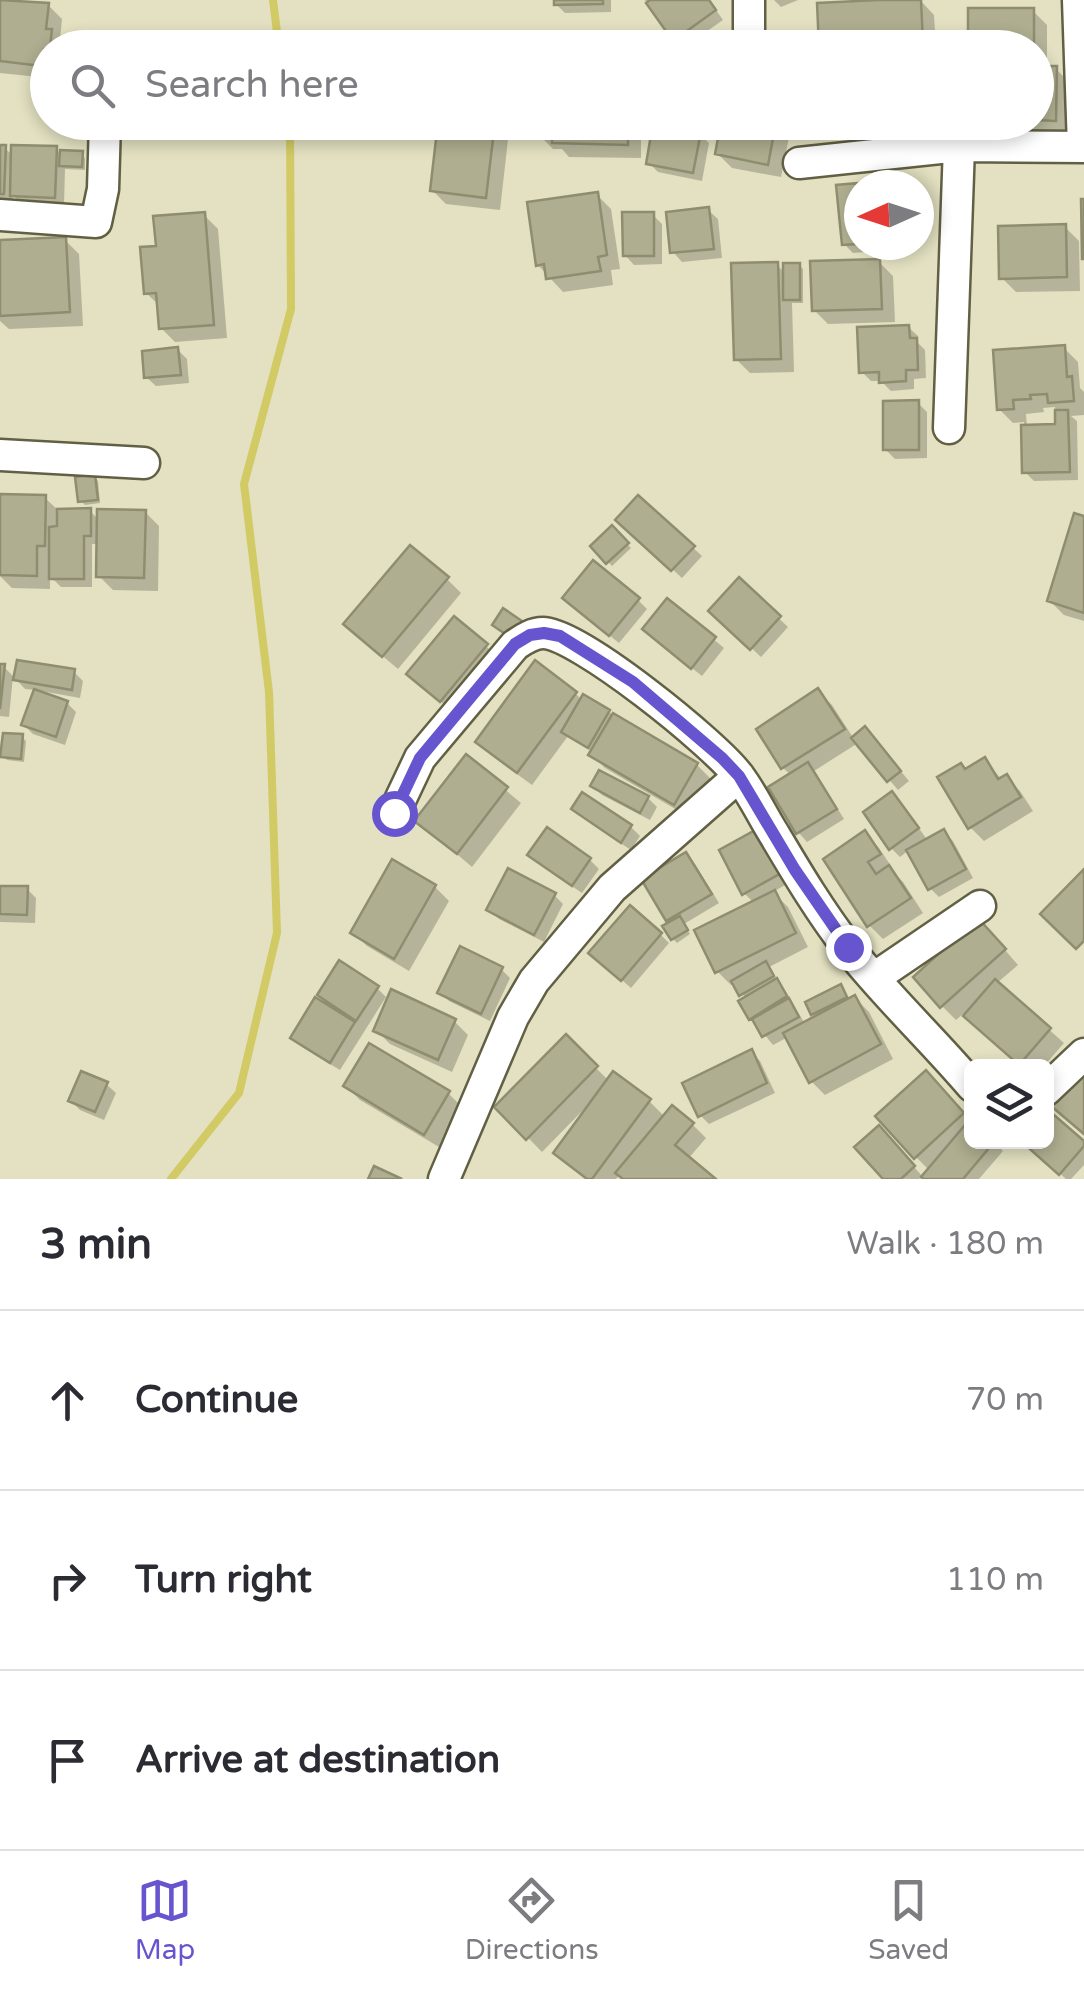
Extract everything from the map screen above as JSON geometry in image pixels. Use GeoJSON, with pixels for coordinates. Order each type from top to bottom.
{"type":"FeatureCollection","features":[{"type":"Feature","properties":{"kind":"street"},"geometry":{"type":"LineString","coordinates":[[748,0],[749,30]]}},
{"type":"Feature","properties":{"kind":"street"},"geometry":{"type":"LineString","coordinates":[[799,164],[959,146],[1083,147],[1078,0]]}},
{"type":"Feature","properties":{"kind":"street"},"geometry":{"type":"LineString","coordinates":[[0,215],[96,222],[103,189],[105,140]]}},
{"type":"Feature","properties":{"kind":"street"},"geometry":{"type":"LineString","coordinates":[[949,428],[959,146]]}},
{"type":"Feature","properties":{"kind":"street"},"geometry":{"type":"LineString","coordinates":[[0,455],[144,463]]}},
{"type":"Feature","properties":{"kind":"street"},"geometry":{"type":"LineString","coordinates":[[394,813],[420,758],[515,644],[530,635],[560,636],[633,682],[739,776],[795,870],[848,947],[964,1077]]}},
{"type":"Feature","properties":{"kind":"street"},"geometry":{"type":"LineString","coordinates":[[444,1179],[513,1017],[534,981],[612,888],[739,776]]}},
{"type":"Feature","properties":{"kind":"street"},"geometry":{"type":"LineString","coordinates":[[874,978],[980,906]]}},
{"type":"Feature","properties":{"kind":"street"},"geometry":{"type":"LineString","coordinates":[[1054,1082],[1084,1054]]}},
{"type":"Feature","properties":{"kind":"building"},"geometry":{"type":"Polygon","coordinates":[[[0,0],[49,3],[46,29],[52,30],[30,30],[30,65],[0,61],[0,0]]]}},
{"type":"Feature","properties":{"kind":"building"},"geometry":{"type":"Polygon","coordinates":[[[554,0],[603,0],[603,4],[554,5],[554,0]]]}},
{"type":"Feature","properties":{"kind":"building"},"geometry":{"type":"Polygon","coordinates":[[[709,0],[716,10],[688,30],[665,30],[646,3],[709,0]]]}},
{"type":"Feature","properties":{"kind":"building"},"geometry":{"type":"Polygon","coordinates":[[[921,0],[922,30],[818,30],[817,3],[921,0]]]}},
{"type":"Feature","properties":{"kind":"building"},"geometry":{"type":"Polygon","coordinates":[[[968,8],[1034,8],[1034,30],[968,30],[968,8]]]}},
{"type":"Feature","properties":{"kind":"building"},"geometry":{"type":"Polygon","coordinates":[[[1054,66],[1057,66],[1054,121],[1054,66]]]}},
{"type":"Feature","properties":{"kind":"building"},"geometry":{"type":"Polygon","coordinates":[[[436,140],[493,140],[486,198],[430,191],[436,140]]]}},
{"type":"Feature","properties":{"kind":"building"},"geometry":{"type":"Polygon","coordinates":[[[552,140],[628,140],[628,145],[552,140]]]}},
{"type":"Feature","properties":{"kind":"building"},"geometry":{"type":"Polygon","coordinates":[[[650,140],[699,140],[693,173],[646,164],[650,140]]]}},
{"type":"Feature","properties":{"kind":"building"},"geometry":{"type":"Polygon","coordinates":[[[718,140],[773,140],[768,165],[715,154],[718,140]]]}},
{"type":"Feature","properties":{"kind":"building"},"geometry":{"type":"Polygon","coordinates":[[[0,145],[6,145],[4,194],[0,194],[0,145]]]}},
{"type":"Feature","properties":{"kind":"building"},"geometry":{"type":"Polygon","coordinates":[[[11,145],[57,146],[55,198],[10,196],[11,145]]]}},
{"type":"Feature","properties":{"kind":"building"},"geometry":{"type":"Polygon","coordinates":[[[60,150],[83,151],[82,167],[59,166],[60,150]]]}},
{"type":"Feature","properties":{"kind":"building"},"geometry":{"type":"Polygon","coordinates":[[[844,184],[844,245],[842,245],[836,185],[844,184]]]}},
{"type":"Feature","properties":{"kind":"building"},"geometry":{"type":"Polygon","coordinates":[[[598,192],[607,255],[598,257],[601,271],[546,279],[544,264],[536,266],[527,202],[598,192]]]}},
{"type":"Feature","properties":{"kind":"building"},"geometry":{"type":"Polygon","coordinates":[[[1084,199],[1084,259],[1082,259],[1084,199]]]}},
{"type":"Feature","properties":{"kind":"building"},"geometry":{"type":"Polygon","coordinates":[[[709,207],[714,249],[670,253],[666,212],[709,207]]]}},
{"type":"Feature","properties":{"kind":"building"},"geometry":{"type":"Polygon","coordinates":[[[205,212],[214,325],[159,329],[156,293],[144,294],[140,247],[156,246],[153,216],[205,212]]]}},
{"type":"Feature","properties":{"kind":"building"},"geometry":{"type":"Polygon","coordinates":[[[622,212],[654,212],[654,256],[623,256],[622,212]]]}},
{"type":"Feature","properties":{"kind":"building"},"geometry":{"type":"Polygon","coordinates":[[[1066,224],[1067,277],[999,279],[998,226],[1066,224]]]}},
{"type":"Feature","properties":{"kind":"building"},"geometry":{"type":"Polygon","coordinates":[[[66,237],[70,312],[0,316],[0,240],[66,237]]]}},
{"type":"Feature","properties":{"kind":"building"},"geometry":{"type":"Polygon","coordinates":[[[880,260],[882,309],[812,311],[810,261],[880,260]]]}},
{"type":"Feature","properties":{"kind":"building"},"geometry":{"type":"Polygon","coordinates":[[[778,262],[781,359],[734,360],[731,263],[778,262]]]}},
{"type":"Feature","properties":{"kind":"building"},"geometry":{"type":"Polygon","coordinates":[[[783,263],[800,263],[800,300],[783,300],[783,263]]]}},
{"type":"Feature","properties":{"kind":"building"},"geometry":{"type":"Polygon","coordinates":[[[909,325],[910,338],[917,338],[918,370],[906,370],[906,381],[879,383],[879,372],[859,373],[857,327],[909,325]]]}},
{"type":"Feature","properties":{"kind":"building"},"geometry":{"type":"Polygon","coordinates":[[[1065,345],[1067,377],[1072,376],[1074,401],[1048,403],[1047,394],[1030,395],[1031,399],[1013,400],[1014,409],[997,410],[993,350],[1065,345]]]}},
{"type":"Feature","properties":{"kind":"building"},"geometry":{"type":"Polygon","coordinates":[[[178,347],[181,375],[144,378],[142,351],[178,347]]]}},
{"type":"Feature","properties":{"kind":"building"},"geometry":{"type":"Polygon","coordinates":[[[919,400],[919,450],[883,450],[883,401],[919,400]]]}},
{"type":"Feature","properties":{"kind":"building"},"geometry":{"type":"Polygon","coordinates":[[[1055,410],[1068,410],[1070,472],[1022,473],[1021,425],[1055,424],[1055,410]]]}},
{"type":"Feature","properties":{"kind":"building"},"geometry":{"type":"Polygon","coordinates":[[[95,474],[98,500],[78,502],[75,477],[95,474]]]}},
{"type":"Feature","properties":{"kind":"building"},"geometry":{"type":"Polygon","coordinates":[[[0,494],[46,495],[45,546],[37,546],[37,576],[0,575],[0,494]]]}},
{"type":"Feature","properties":{"kind":"building"},"geometry":{"type":"Polygon","coordinates":[[[638,495],[695,546],[671,571],[615,520],[638,495]]]}},
{"type":"Feature","properties":{"kind":"building"},"geometry":{"type":"Polygon","coordinates":[[[91,508],[91,536],[84,536],[84,579],[49,579],[49,527],[57,526],[57,509],[91,508]]]}},
{"type":"Feature","properties":{"kind":"building"},"geometry":{"type":"Polygon","coordinates":[[[97,509],[146,510],[144,578],[96,577],[97,509]]]}},
{"type":"Feature","properties":{"kind":"building"},"geometry":{"type":"Polygon","coordinates":[[[1074,513],[1084,516],[1084,613],[1047,601],[1074,513]]]}},
{"type":"Feature","properties":{"kind":"building"},"geometry":{"type":"Polygon","coordinates":[[[612,525],[629,543],[606,564],[590,546],[612,525]]]}},
{"type":"Feature","properties":{"kind":"building"},"geometry":{"type":"Polygon","coordinates":[[[410,545],[449,577],[382,657],[343,624],[410,545]]]}},
{"type":"Feature","properties":{"kind":"building"},"geometry":{"type":"Polygon","coordinates":[[[593,560],[640,598],[609,636],[562,598],[593,560]]]}},
{"type":"Feature","properties":{"kind":"building"},"geometry":{"type":"Polygon","coordinates":[[[739,577],[781,616],[750,650],[708,611],[739,577]]]}},
{"type":"Feature","properties":{"kind":"building"},"geometry":{"type":"Polygon","coordinates":[[[667,598],[716,637],[691,669],[642,629],[667,598]]]}},
{"type":"Feature","properties":{"kind":"building"},"geometry":{"type":"Polygon","coordinates":[[[503,608],[522,621],[511,638],[492,625],[503,608]]]}},
{"type":"Feature","properties":{"kind":"building"},"geometry":{"type":"Polygon","coordinates":[[[454,616],[488,644],[440,702],[406,674],[454,616]]]}},
{"type":"Feature","properties":{"kind":"building"},"geometry":{"type":"Polygon","coordinates":[[[17,660],[75,669],[72,690],[13,680],[17,660]]]}},
{"type":"Feature","properties":{"kind":"building"},"geometry":{"type":"Polygon","coordinates":[[[535,660],[577,692],[517,773],[475,742],[535,660]]]}},
{"type":"Feature","properties":{"kind":"building"},"geometry":{"type":"Polygon","coordinates":[[[0,664],[5,664],[0,709],[0,664]]]}},
{"type":"Feature","properties":{"kind":"building"},"geometry":{"type":"Polygon","coordinates":[[[818,688],[845,729],[781,769],[756,729],[818,688]]]}},
{"type":"Feature","properties":{"kind":"building"},"geometry":{"type":"Polygon","coordinates":[[[34,689],[68,701],[56,737],[21,725],[34,689]]]}},
{"type":"Feature","properties":{"kind":"building"},"geometry":{"type":"Polygon","coordinates":[[[583,694],[610,710],[588,748],[561,732],[583,694]]]}},
{"type":"Feature","properties":{"kind":"building"},"geometry":{"type":"Polygon","coordinates":[[[613,713],[698,763],[674,805],[588,755],[613,713]]]}},
{"type":"Feature","properties":{"kind":"building"},"geometry":{"type":"Polygon","coordinates":[[[865,726],[901,771],[887,782],[851,738],[865,726]]]}},
{"type":"Feature","properties":{"kind":"building"},"geometry":{"type":"Polygon","coordinates":[[[3,733],[23,734],[21,759],[0,757],[3,733]]]}},
{"type":"Feature","properties":{"kind":"building"},"geometry":{"type":"Polygon","coordinates":[[[466,754],[508,787],[457,854],[414,821],[466,754]]]}},
{"type":"Feature","properties":{"kind":"building"},"geometry":{"type":"Polygon","coordinates":[[[985,757],[998,779],[1007,774],[1021,797],[968,829],[937,777],[961,763],[965,769],[985,757]]]}},
{"type":"Feature","properties":{"kind":"building"},"geometry":{"type":"Polygon","coordinates":[[[808,762],[837,809],[796,834],[768,787],[808,762]]]}},
{"type":"Feature","properties":{"kind":"building"},"geometry":{"type":"Polygon","coordinates":[[[599,770],[649,796],[640,813],[590,786],[599,770]]]}},
{"type":"Feature","properties":{"kind":"building"},"geometry":{"type":"Polygon","coordinates":[[[892,791],[919,828],[889,850],[863,812],[892,791]]]}},
{"type":"Feature","properties":{"kind":"building"},"geometry":{"type":"Polygon","coordinates":[[[582,792],[632,825],[621,843],[571,809],[582,792]]]}},
{"type":"Feature","properties":{"kind":"building"},"geometry":{"type":"Polygon","coordinates":[[[547,827],[591,858],[572,886],[527,855],[547,827]]]}},
{"type":"Feature","properties":{"kind":"building"},"geometry":{"type":"Polygon","coordinates":[[[759,828],[783,872],[742,895],[719,850],[759,828]]]}},
{"type":"Feature","properties":{"kind":"building"},"geometry":{"type":"Polygon","coordinates":[[[944,829],[966,869],[928,890],[906,850],[944,829]]]}},
{"type":"Feature","properties":{"kind":"building"},"geometry":{"type":"Polygon","coordinates":[[[865,830],[881,854],[868,862],[876,874],[889,865],[911,898],[867,927],[823,859],[865,830]]]}},
{"type":"Feature","properties":{"kind":"building"},"geometry":{"type":"Polygon","coordinates":[[[686,852],[712,894],[666,921],[641,879],[686,852]]]}},
{"type":"Feature","properties":{"kind":"building"},"geometry":{"type":"Polygon","coordinates":[[[392,859],[436,885],[394,959],[350,933],[392,859]]]}},
{"type":"Feature","properties":{"kind":"building"},"geometry":{"type":"Polygon","coordinates":[[[508,868],[556,893],[534,935],[486,910],[508,868]]]}},
{"type":"Feature","properties":{"kind":"building"},"geometry":{"type":"Polygon","coordinates":[[[1084,869],[1084,941],[1076,949],[1040,914],[1084,869]]]}},
{"type":"Feature","properties":{"kind":"building"},"geometry":{"type":"Polygon","coordinates":[[[0,886],[28,886],[27,915],[0,914],[0,886]]]}},
{"type":"Feature","properties":{"kind":"building"},"geometry":{"type":"Polygon","coordinates":[[[775,890],[796,933],[715,973],[694,930],[775,890]]]}},
{"type":"Feature","properties":{"kind":"building"},"geometry":{"type":"Polygon","coordinates":[[[630,905],[662,933],[621,981],[588,953],[630,905]]]}},
{"type":"Feature","properties":{"kind":"building"},"geometry":{"type":"Polygon","coordinates":[[[680,916],[688,930],[671,940],[662,926],[680,916]]]}},
{"type":"Feature","properties":{"kind":"building"},"geometry":{"type":"Polygon","coordinates":[[[978,918],[1006,949],[940,1008],[913,977],[978,918]]]}},
{"type":"Feature","properties":{"kind":"building"},"geometry":{"type":"Polygon","coordinates":[[[460,946],[503,967],[481,1014],[437,993],[460,946]]]}},
{"type":"Feature","properties":{"kind":"building"},"geometry":{"type":"Polygon","coordinates":[[[339,960],[379,986],[356,1021],[317,995],[339,960]]]}},
{"type":"Feature","properties":{"kind":"building"},"geometry":{"type":"Polygon","coordinates":[[[766,961],[774,976],[739,996],[731,981],[766,961]]]}},
{"type":"Feature","properties":{"kind":"building"},"geometry":{"type":"Polygon","coordinates":[[[777,978],[787,996],[749,1020],[738,1001],[777,978]]]}},
{"type":"Feature","properties":{"kind":"building"},"geometry":{"type":"Polygon","coordinates":[[[995,979],[1051,1028],[1024,1059],[1012,1059],[963,1016],[995,979]]]}},
{"type":"Feature","properties":{"kind":"building"},"geometry":{"type":"Polygon","coordinates":[[[841,984],[847,997],[811,1015],[805,1002],[841,984]]]}},
{"type":"Feature","properties":{"kind":"building"},"geometry":{"type":"Polygon","coordinates":[[[391,989],[456,1019],[438,1060],[373,1031],[391,989]]]}},
{"type":"Feature","properties":{"kind":"building"},"geometry":{"type":"Polygon","coordinates":[[[855,995],[881,1044],[809,1083],[783,1033],[855,995]]]}},
{"type":"Feature","properties":{"kind":"building"},"geometry":{"type":"Polygon","coordinates":[[[315,997],[355,1022],[330,1063],[290,1038],[315,997]]]}},
{"type":"Feature","properties":{"kind":"building"},"geometry":{"type":"Polygon","coordinates":[[[789,998],[799,1017],[762,1037],[752,1019],[789,998]]]}},
{"type":"Feature","properties":{"kind":"building"},"geometry":{"type":"Polygon","coordinates":[[[566,1034],[598,1066],[526,1140],[494,1107],[566,1034]]]}},
{"type":"Feature","properties":{"kind":"building"},"geometry":{"type":"Polygon","coordinates":[[[369,1043],[450,1091],[424,1135],[343,1086],[369,1043]]]}},
{"type":"Feature","properties":{"kind":"building"},"geometry":{"type":"Polygon","coordinates":[[[752,1049],[767,1083],[698,1117],[682,1083],[752,1049]]]}},
{"type":"Feature","properties":{"kind":"building"},"geometry":{"type":"Polygon","coordinates":[[[926,1070],[964,1113],[914,1159],[875,1116],[926,1070]]]}},
{"type":"Feature","properties":{"kind":"building"},"geometry":{"type":"Polygon","coordinates":[[[81,1071],[108,1082],[95,1112],[68,1101],[81,1071]]]}},
{"type":"Feature","properties":{"kind":"building"},"geometry":{"type":"Polygon","coordinates":[[[613,1071],[651,1099],[592,1179],[587,1179],[553,1153],[613,1071]]]}},
{"type":"Feature","properties":{"kind":"building"},"geometry":{"type":"Polygon","coordinates":[[[1080,1072],[1084,1076],[1084,1134],[1054,1109],[1054,1102],[1080,1072]]]}},
{"type":"Feature","properties":{"kind":"building"},"geometry":{"type":"Polygon","coordinates":[[[672,1105],[694,1123],[675,1145],[716,1179],[623,1179],[615,1173],[672,1105]]]}},
{"type":"Feature","properties":{"kind":"building"},"geometry":{"type":"Polygon","coordinates":[[[1054,1115],[1084,1141],[1059,1175],[1030,1149],[1054,1149],[1054,1115]]]}},
{"type":"Feature","properties":{"kind":"building"},"geometry":{"type":"Polygon","coordinates":[[[879,1125],[915,1166],[901,1179],[883,1179],[854,1147],[879,1125]]]}},
{"type":"Feature","properties":{"kind":"building"},"geometry":{"type":"Polygon","coordinates":[[[964,1126],[964,1149],[988,1149],[963,1179],[921,1177],[964,1126]]]}},
{"type":"Feature","properties":{"kind":"building"},"geometry":{"type":"Polygon","coordinates":[[[374,1166],[402,1179],[368,1179],[374,1166]]]}},
{"type":"Feature","properties":{"kind":"waterway"},"geometry":{"type":"LineString","coordinates":[[273,0],[277,30]]}},
{"type":"Feature","properties":{"kind":"waterway"},"geometry":{"type":"LineString","coordinates":[[171,1179],[239,1093],[277,933],[269,692],[244,484],[291,309],[290,140]]}},
{"type":"Feature","properties":{"kind":"route"},"geometry":{"type":"LineString","coordinates":[[394,813],[420,758],[515,644],[530,635],[560,636],[633,682],[739,776],[795,870],[848,947]]}}]}
